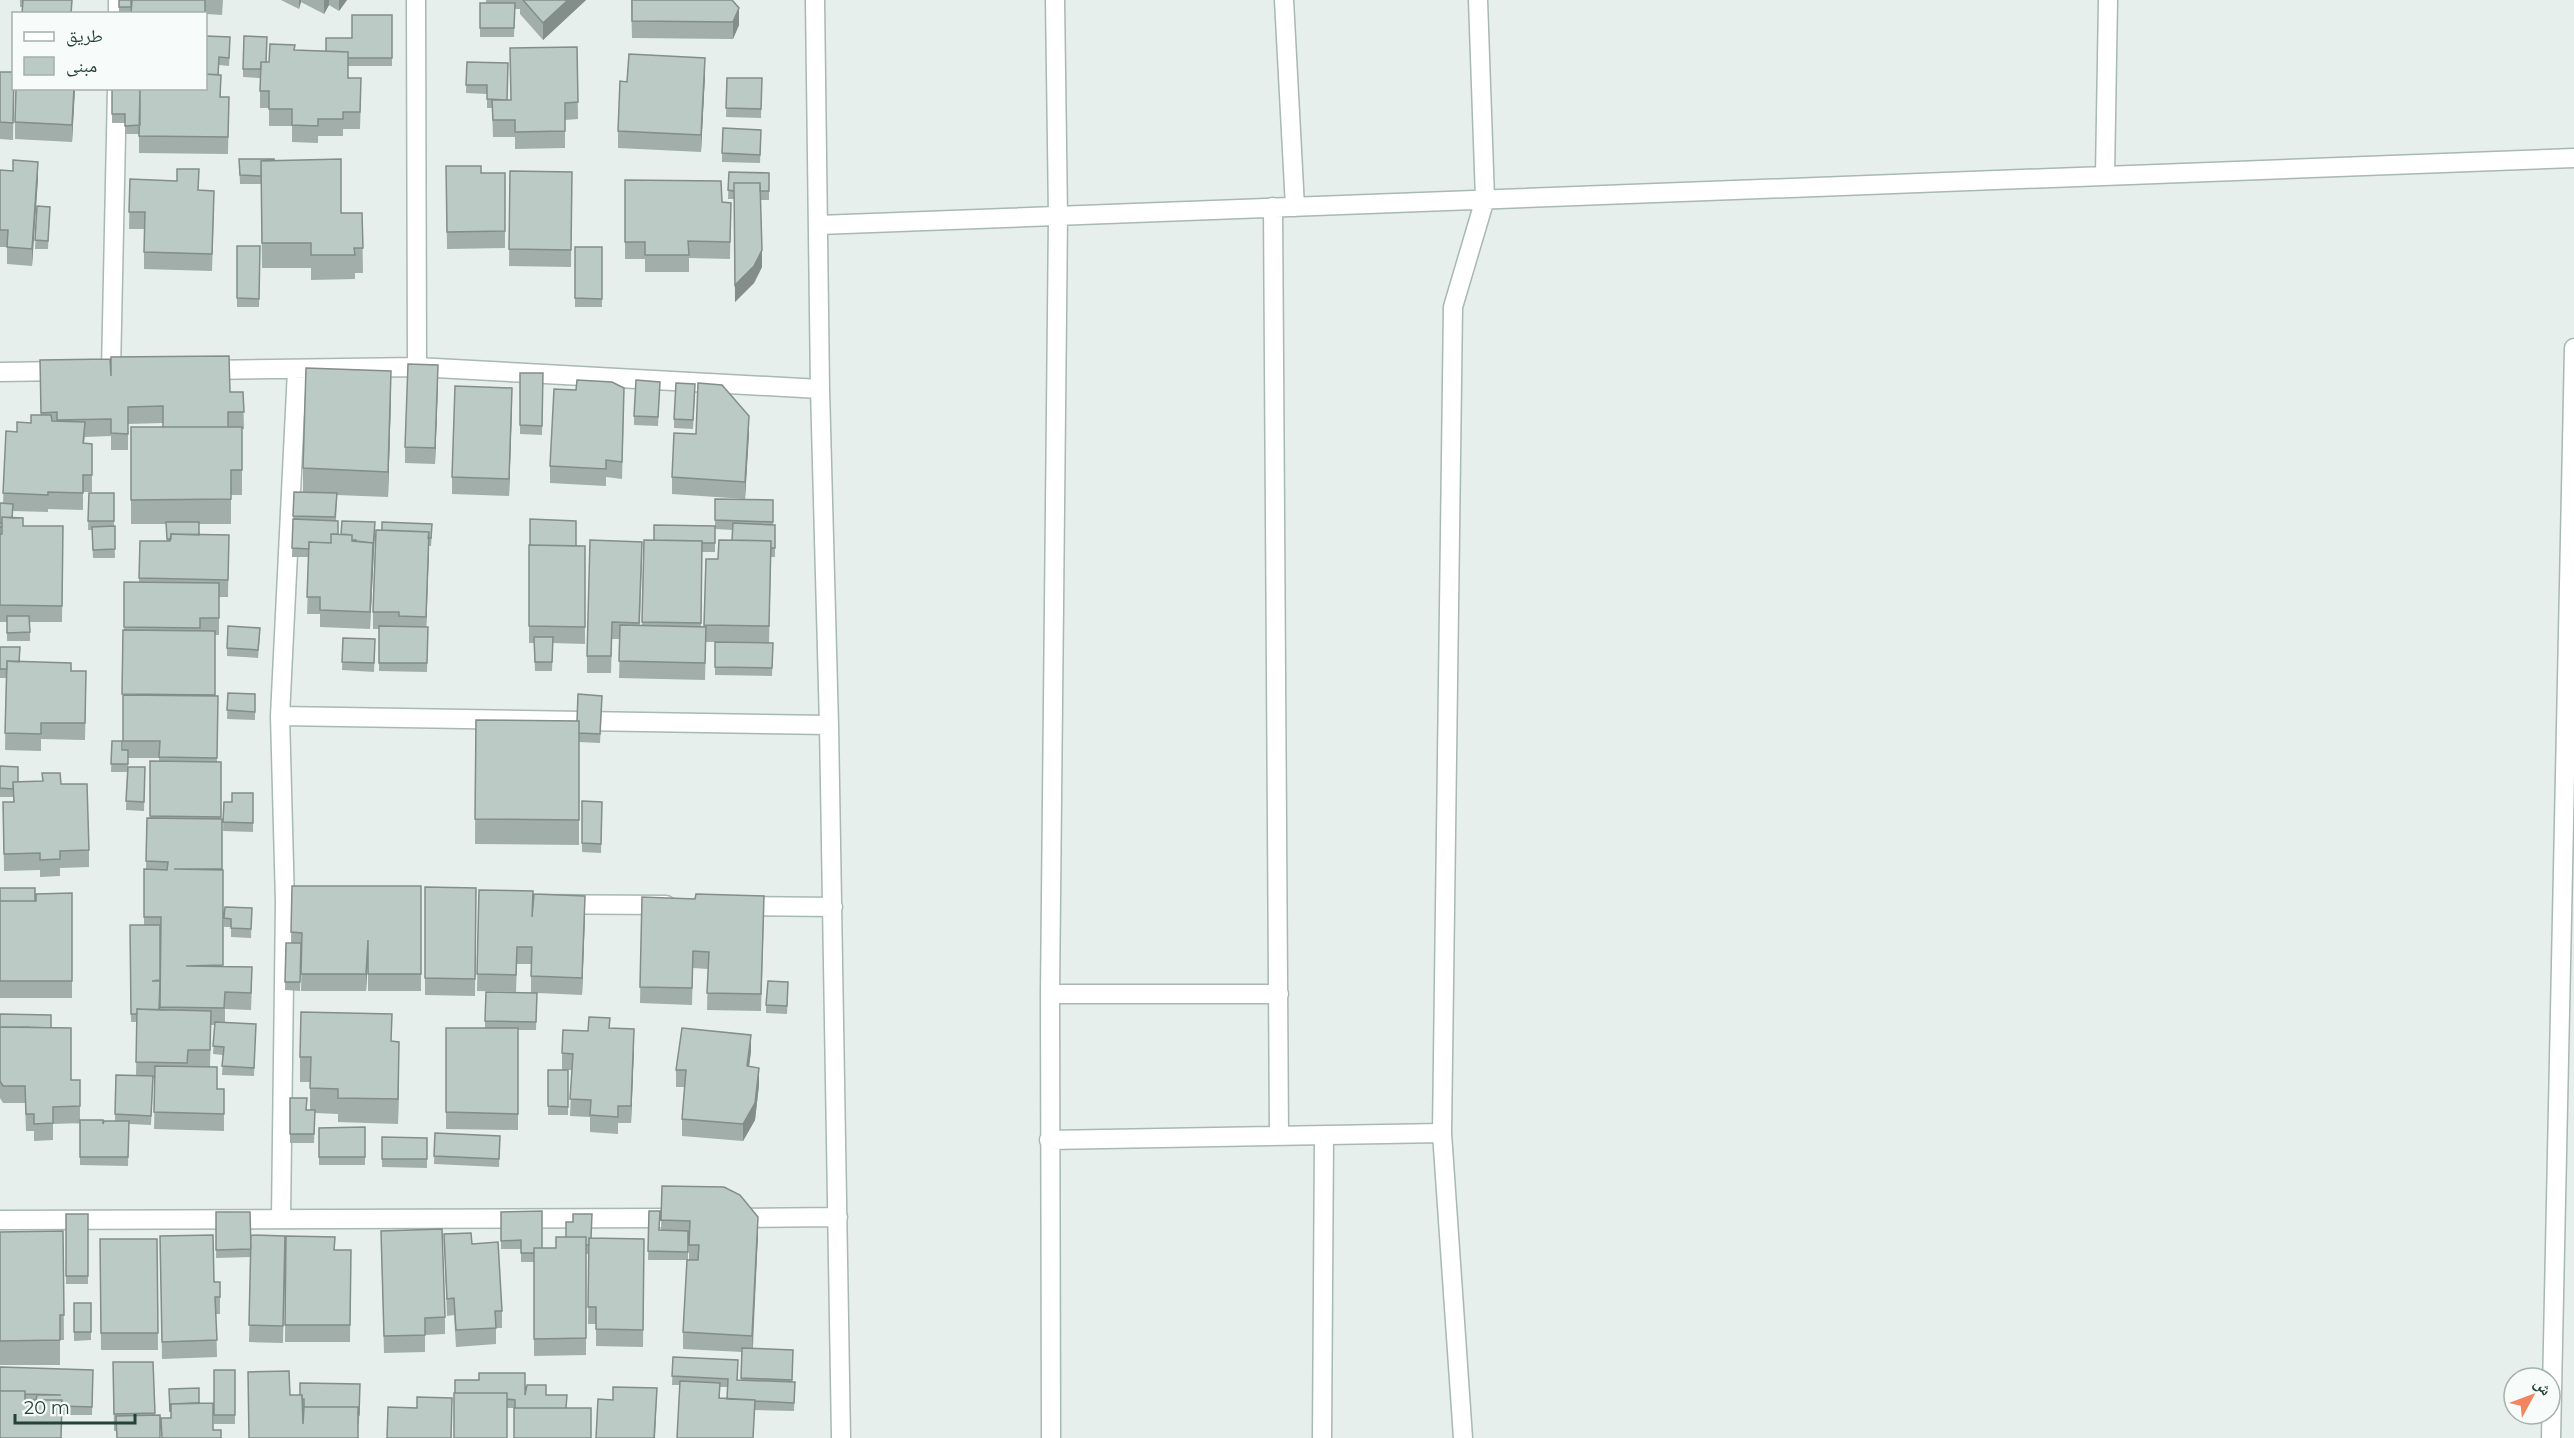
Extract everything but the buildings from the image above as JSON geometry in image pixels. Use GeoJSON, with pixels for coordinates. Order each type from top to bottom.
{"type":"FeatureCollection","features":[{"type":"Feature","properties":{"kind":"street"},"geometry":{"type":"LineString","coordinates":[[416,0],[417,367]]}},
{"type":"Feature","properties":{"kind":"street"},"geometry":{"type":"LineString","coordinates":[[815,0],[819,389],[833,907],[841,1438]]}},
{"type":"Feature","properties":{"kind":"street"},"geometry":{"type":"LineString","coordinates":[[1051,1438],[1049,1140],[1058,216],[1054,0]]}},
{"type":"Feature","properties":{"kind":"street"},"geometry":{"type":"LineString","coordinates":[[1284,0],[1294,207]]}},
{"type":"Feature","properties":{"kind":"street"},"geometry":{"type":"LineString","coordinates":[[1463,1438],[1442,1133],[1453,307],[1485,199],[1478,0]]}},
{"type":"Feature","properties":{"kind":"street"},"geometry":{"type":"LineString","coordinates":[[2105,175],[2108,0]]}},
{"type":"Feature","properties":{"kind":"street"},"geometry":{"type":"LineString","coordinates":[[111,370],[117,90]]}},
{"type":"Feature","properties":{"kind":"street"},"geometry":{"type":"LineString","coordinates":[[819,225],[2574,158]]}},
{"type":"Feature","properties":{"kind":"street"},"geometry":{"type":"LineString","coordinates":[[1273,207],[1279,1136]]}},
{"type":"Feature","properties":{"kind":"street"},"geometry":{"type":"LineString","coordinates":[[2551,1438],[2574,348]]}},
{"type":"Feature","properties":{"kind":"street"},"geometry":{"type":"LineString","coordinates":[[192,370],[417,367],[819,389]]}},
{"type":"Feature","properties":{"kind":"street"},"geometry":{"type":"LineString","coordinates":[[0,372],[134,370]]}},
{"type":"Feature","properties":{"kind":"street"},"geometry":{"type":"LineString","coordinates":[[281,1218],[291,902],[280,716],[297,370]]}},
{"type":"Feature","properties":{"kind":"street"},"geometry":{"type":"LineString","coordinates":[[280,716],[829,725]]}},
{"type":"Feature","properties":{"kind":"street"},"geometry":{"type":"LineString","coordinates":[[488,904],[678,905]]}},
{"type":"Feature","properties":{"kind":"street"},"geometry":{"type":"LineString","coordinates":[[726,906],[833,907]]}},
{"type":"Feature","properties":{"kind":"street"},"geometry":{"type":"LineString","coordinates":[[1050,994],[1279,994]]}},
{"type":"Feature","properties":{"kind":"street"},"geometry":{"type":"LineString","coordinates":[[1049,1140],[1442,1133]]}},
{"type":"Feature","properties":{"kind":"street"},"geometry":{"type":"LineString","coordinates":[[1322,1438],[1324,1136]]}},
{"type":"Feature","properties":{"kind":"street"},"geometry":{"type":"LineString","coordinates":[[720,1218],[838,1217]]}},
{"type":"Feature","properties":{"kind":"street"},"geometry":{"type":"LineString","coordinates":[[0,1220],[684,1218]]}}]}
